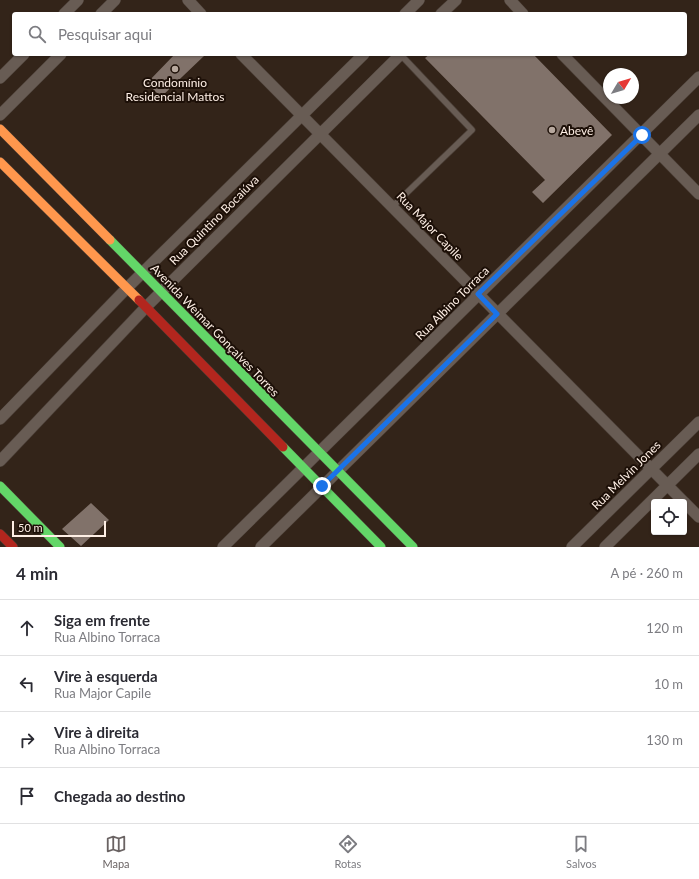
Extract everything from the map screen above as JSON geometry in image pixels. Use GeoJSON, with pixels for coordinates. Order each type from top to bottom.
{"type":"FeatureCollection","features":[{"type":"Feature","properties":{"kind":"main road","name":"Avenida Weimar Gonçalves Torres"},"geometry":{"type":"LineString","coordinates":[[0,129],[412,547]]}},
{"type":"Feature","properties":{"kind":"main road"},"geometry":{"type":"LineString","coordinates":[[0,162],[146,307],[382,547]]}},
{"type":"Feature","properties":{"kind":"main road"},"geometry":{"type":"LineString","coordinates":[[0,486],[60,547]]}},
{"type":"Feature","properties":{"kind":"main road"},"geometry":{"type":"LineString","coordinates":[[0,534],[13,547]]}},
{"type":"Feature","properties":{"kind":"street"},"geometry":{"type":"LineString","coordinates":[[66,12],[78,0]]}},
{"type":"Feature","properties":{"kind":"street"},"geometry":{"type":"LineString","coordinates":[[103,12],[115,0]]}},
{"type":"Feature","properties":{"kind":"street"},"geometry":{"type":"LineString","coordinates":[[188,0],[200,12]]}},
{"type":"Feature","properties":{"kind":"street"},"geometry":{"type":"LineString","coordinates":[[407,12],[419,0]]}},
{"type":"Feature","properties":{"kind":"street"},"geometry":{"type":"LineString","coordinates":[[444,12],[456,0]]}},
{"type":"Feature","properties":{"kind":"street"},"geometry":{"type":"LineString","coordinates":[[510,0],[521,12]]}},
{"type":"Feature","properties":{"kind":"street"},"geometry":{"type":"LineString","coordinates":[[0,78],[22,56]]}},
{"type":"Feature","properties":{"kind":"street"},"geometry":{"type":"LineString","coordinates":[[0,114],[59,56]]}},
{"type":"Feature","properties":{"kind":"street","name":"Rua Major Capile"},"geometry":{"type":"LineString","coordinates":[[243,56],[320,132],[497,314],[681,499]]}},
{"type":"Feature","properties":{"kind":"street","name":"Rua Quintino Bocaiúva"},"geometry":{"type":"LineString","coordinates":[[0,419],[127,288],[362,56]]}},
{"type":"Feature","properties":{"kind":"street","name":"Rua Quintino Bocaiúva"},"geometry":{"type":"LineString","coordinates":[[0,461],[146,307],[398,56]]}},
{"type":"Feature","properties":{"kind":"street"},"geometry":{"type":"LineString","coordinates":[[564,56],[699,194]]}},
{"type":"Feature","properties":{"kind":"street","name":"Rua Albino Torraca"},"geometry":{"type":"LineString","coordinates":[[223,547],[319,454],[478,294],[642,135],[699,77]]}},
{"type":"Feature","properties":{"kind":"street"},"geometry":{"type":"LineString","coordinates":[[261,547],[497,314],[661,155],[699,115]]}},
{"type":"Feature","properties":{"kind":"street","name":"Rua Melvin Jones"},"geometry":{"type":"LineString","coordinates":[[572,547],[699,422]]}},
{"type":"Feature","properties":{"kind":"street"},"geometry":{"type":"LineString","coordinates":[[605,547],[699,454]]}},
{"type":"Feature","properties":{"kind":"street","name":"Rua Major Capile"},"geometry":{"type":"LineString","coordinates":[[687,505],[699,517]]}},
{"type":"Feature","properties":{"kind":"lane"},"geometry":{"type":"LineString","coordinates":[[393,206],[472,130],[402,56]]}},
{"type":"Feature","properties":{"kind":"building","name":"Condomínio Residencial Mattos"},"geometry":{"type":"Polygon","coordinates":[[[173,56],[204,56],[161,97],[147,83],[173,56]]]}},
{"type":"Feature","properties":{"kind":"building","name":"Abevê"},"geometry":{"type":"Polygon","coordinates":[[[428,56],[535,56],[612,135],[543,203],[532,192],[545,180],[425,58],[428,56]]]}},
{"type":"Feature","properties":{"kind":"building"},"geometry":{"type":"Polygon","coordinates":[[[91,503],[109,520],[81,546],[62,529],[91,503]]]}},
{"type":"Feature","properties":{"kind":"traffic: fast"},"geometry":{"type":"LineString","coordinates":[[110,240],[413,547]]}},
{"type":"Feature","properties":{"kind":"traffic: fast"},"geometry":{"type":"LineString","coordinates":[[283,447],[381,547]]}},
{"type":"Feature","properties":{"kind":"traffic: fast"},"geometry":{"type":"LineString","coordinates":[[0,486],[60,547]]}},
{"type":"Feature","properties":{"kind":"traffic: slow"},"geometry":{"type":"LineString","coordinates":[[0,129],[110,240]]}},
{"type":"Feature","properties":{"kind":"traffic: slow"},"geometry":{"type":"LineString","coordinates":[[0,162],[139,300]]}},
{"type":"Feature","properties":{"kind":"traffic: jam"},"geometry":{"type":"LineString","coordinates":[[139,300],[283,447]]}},
{"type":"Feature","properties":{"kind":"traffic: jam"},"geometry":{"type":"LineString","coordinates":[[0,534],[13,547]]}},
{"type":"Feature","properties":{"kind":"place","name":"Condomínio Residencial Mattos"},"geometry":{"type":"Point","coordinates":[175,69]}},
{"type":"Feature","properties":{"kind":"place","name":"Abevê"},"geometry":{"type":"Point","coordinates":[552,130]}},
{"type":"Feature","properties":{"kind":"route"},"geometry":{"type":"LineString","coordinates":[[322,486],[497,314],[478,294],[642,135]]}}]}
